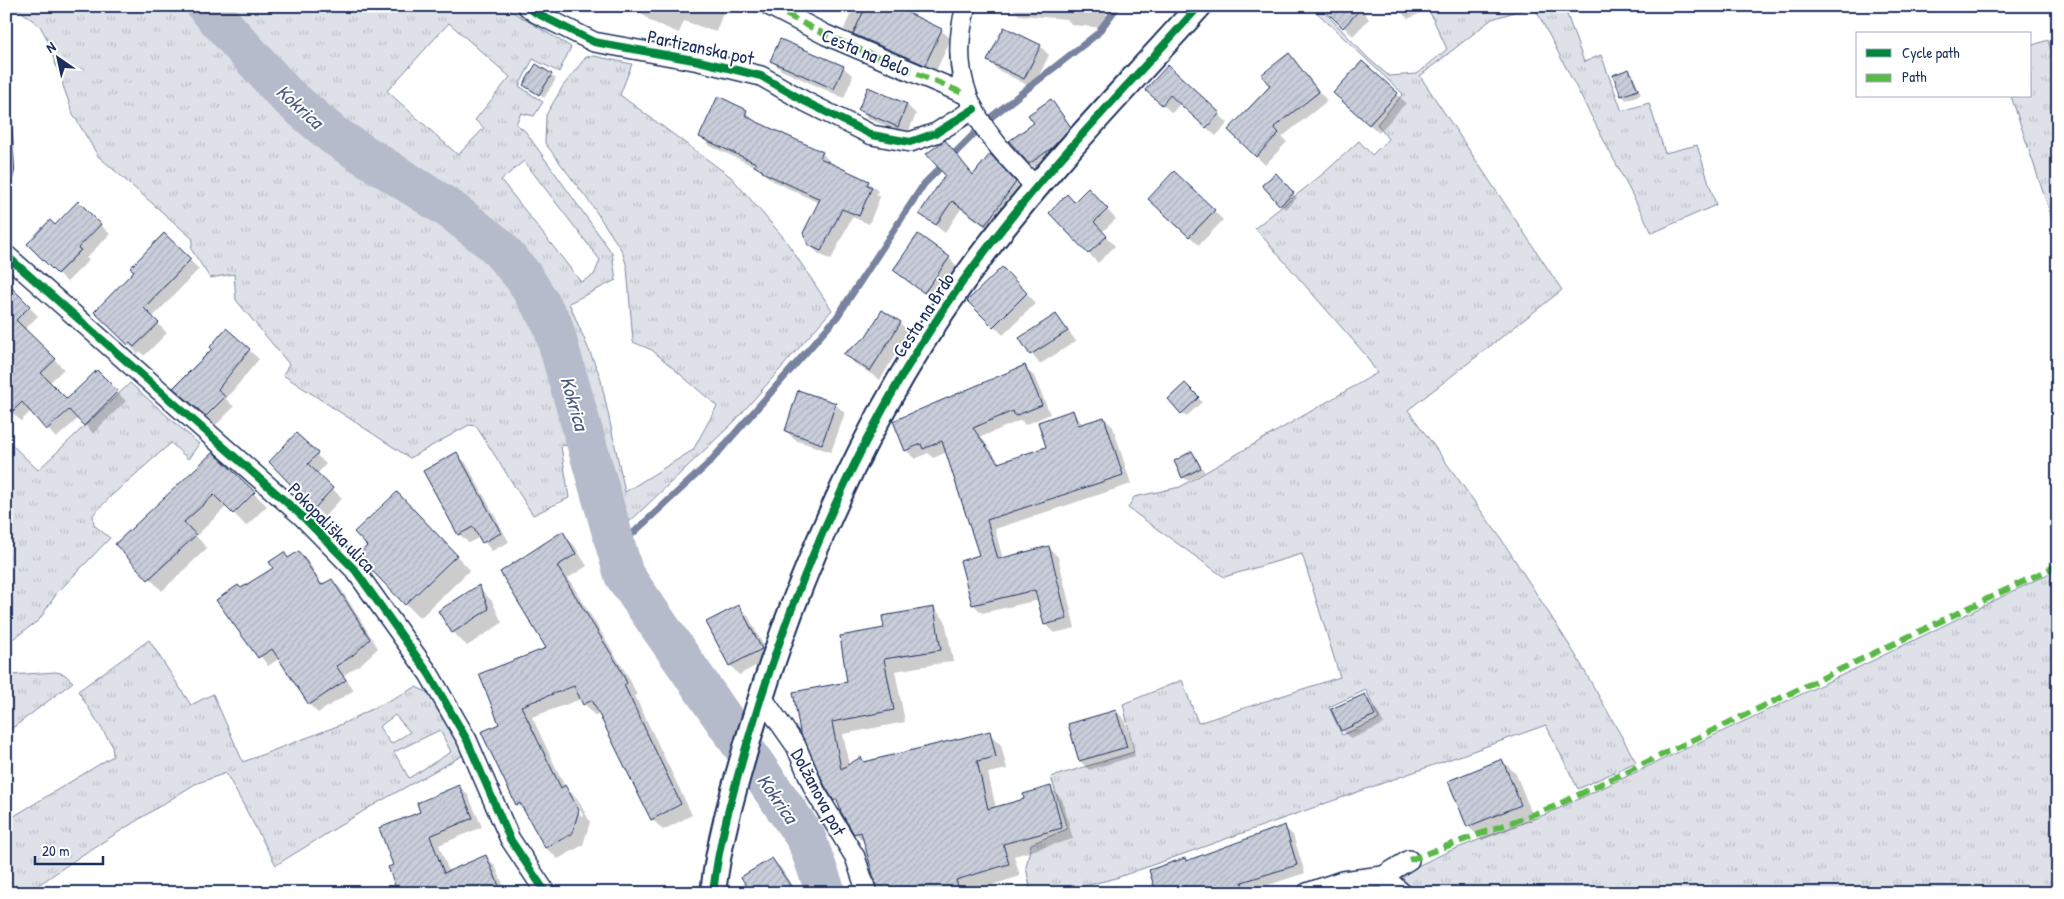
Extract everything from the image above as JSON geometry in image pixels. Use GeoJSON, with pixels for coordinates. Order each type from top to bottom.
{"type":"FeatureCollection","features":[{"type":"Feature","properties":{"kind":"street","name":"Cesta na Belo"},"geometry":{"type":"LineString","coordinates":[[770,6],[826,35],[970,101]]}},
{"type":"Feature","properties":{"kind":"street"},"geometry":{"type":"LineString","coordinates":[[966,6],[960,28],[959,68],[970,101],[997,147],[1036,187]]}},
{"type":"Feature","properties":{"kind":"street","name":"Cesta na Brdo"},"geometry":{"type":"LineString","coordinates":[[713,893],[721,833],[761,696],[793,602],[841,488],[881,410],[984,253],[1036,187],[1199,6]]}},
{"type":"Feature","properties":{"kind":"street","name":"Partizanska pot"},"geometry":{"type":"LineString","coordinates":[[534,9],[594,42],[700,61],[761,76],[806,102],[872,135],[910,142],[936,133],[970,101]]}},
{"type":"Feature","properties":{"kind":"street","name":"Pokopališka ulica"},"geometry":{"type":"LineString","coordinates":[[6,255],[302,516],[355,570],[429,674],[467,740],[510,839],[546,893]]}},
{"type":"Feature","properties":{"kind":"street","name":"Dolžanova pot"},"geometry":{"type":"LineString","coordinates":[[761,696],[796,746],[815,791],[855,857],[868,893]]}},
{"type":"Feature","properties":{"kind":"street"},"geometry":{"type":"LineString","coordinates":[[1307,893],[1342,881],[1383,876],[1409,860]]}},
{"type":"Feature","properties":{"kind":"street"},"geometry":{"type":"LineString","coordinates":[[1383,876],[1402,893]]}},
{"type":"Feature","properties":{"kind":"lane"},"geometry":{"type":"LineString","coordinates":[[6,118],[9,170],[6,182]]}},
{"type":"Feature","properties":{"kind":"green space"},"geometry":{"type":"Polygon","coordinates":[[[14,6],[197,6],[275,102],[333,147],[438,209],[493,257],[520,287],[542,329],[561,378],[568,445],[561,446],[569,498],[533,515],[476,426],[469,425],[410,458],[283,375],[289,364],[236,300],[234,274],[210,278],[191,249],[193,239],[98,156],[73,114],[46,37],[40,26],[14,6]]]}},
{"type":"Feature","properties":{"kind":"green space"},"geometry":{"type":"Polygon","coordinates":[[[217,6],[503,6],[571,47],[559,72],[533,59],[519,86],[543,102],[534,116],[521,113],[516,124],[525,131],[612,253],[616,280],[569,303],[600,376],[625,492],[693,450],[717,406],[652,350],[633,342],[627,267],[622,251],[591,204],[545,143],[546,115],[563,86],[586,57],[594,56],[632,64],[620,95],[731,177],[784,238],[832,310],[734,422],[621,530],[609,501],[581,382],[567,343],[557,319],[519,257],[474,214],[444,191],[326,117],[305,98],[280,67],[241,34],[217,6]],[[449,23],[387,91],[458,155],[484,128],[475,120],[510,77],[449,23]],[[524,161],[501,180],[581,282],[594,275],[600,260],[524,161]]]}},
{"type":"Feature","properties":{"kind":"green space"},"geometry":{"type":"Polygon","coordinates":[[[1310,6],[1319,6],[1369,59],[1389,76],[1417,74],[1447,49],[1427,6],[1487,6],[1488,9],[1495,6],[1534,6],[1492,19],[1420,76],[1562,290],[1408,410],[1500,537],[1575,654],[1636,762],[1578,789],[1546,725],[1116,878],[1057,893],[1031,893],[1026,867],[1031,844],[1067,829],[1051,777],[1134,752],[1123,704],[1182,680],[1198,723],[1340,677],[1302,554],[1224,577],[1128,508],[1134,497],[1180,487],[1377,373],[1364,353],[1255,228],[1324,173],[1359,141],[1372,155],[1388,139],[1377,124],[1403,94],[1310,6]],[[1366,690],[1329,707],[1342,735],[1379,719],[1366,690]]]}},
{"type":"Feature","properties":{"kind":"green space"},"geometry":{"type":"Polygon","coordinates":[[[1534,6],[1564,6],[1584,62],[1601,55],[1622,111],[1649,103],[1665,153],[1697,145],[1716,205],[1652,233],[1534,6]]]}},
{"type":"Feature","properties":{"kind":"green space"},"geometry":{"type":"Polygon","coordinates":[[[2048,40],[2058,72],[2058,237],[2012,98],[2032,98],[2032,45],[2048,40]]]}},
{"type":"Feature","properties":{"kind":"green space"},"geometry":{"type":"Polygon","coordinates":[[[130,383],[199,444],[188,459],[171,443],[111,496],[93,515],[94,525],[110,538],[57,593],[39,620],[6,644],[6,439],[38,470],[130,383]]]}},
{"type":"Feature","properties":{"kind":"green space"},"geometry":{"type":"Polygon","coordinates":[[[2058,569],[2058,893],[1412,893],[1406,888],[1403,878],[1409,870],[1447,852],[1549,813],[1874,660],[2058,569]]]}},
{"type":"Feature","properties":{"kind":"green space"},"geometry":{"type":"Polygon","coordinates":[[[149,640],[191,705],[213,694],[243,762],[340,725],[416,687],[431,694],[467,753],[370,807],[276,865],[226,773],[195,784],[79,857],[27,893],[6,893],[6,821],[113,756],[112,745],[78,691],[149,640]],[[395,715],[379,727],[391,744],[410,732],[395,715]],[[440,730],[394,752],[409,778],[451,752],[440,730]]]}},
{"type":"Feature","properties":{"kind":"green space"},"geometry":{"type":"Polygon","coordinates":[[[56,672],[64,674],[73,682],[6,733],[6,678],[11,675],[56,672]]]}},
{"type":"Feature","properties":{"kind":"building"},"geometry":{"type":"Polygon","coordinates":[[[866,6],[894,6],[942,29],[925,65],[853,34],[866,6]]]}},
{"type":"Feature","properties":{"kind":"building"},"geometry":{"type":"Polygon","coordinates":[[[1321,6],[1363,6],[1343,28],[1321,6]]]}},
{"type":"Feature","properties":{"kind":"building"},"geometry":{"type":"Polygon","coordinates":[[[1004,27],[1041,45],[1024,79],[987,61],[1004,27]]]}},
{"type":"Feature","properties":{"kind":"building"},"geometry":{"type":"Polygon","coordinates":[[[780,39],[844,66],[834,89],[770,61],[780,39]]]}},
{"type":"Feature","properties":{"kind":"building"},"geometry":{"type":"Polygon","coordinates":[[[1289,53],[1319,92],[1274,127],[1279,133],[1256,157],[1228,130],[1270,86],[1261,75],[1289,53]]]}},
{"type":"Feature","properties":{"kind":"building"},"geometry":{"type":"Polygon","coordinates":[[[1362,61],[1398,93],[1369,125],[1333,93],[1362,61]]]}},
{"type":"Feature","properties":{"kind":"building"},"geometry":{"type":"Polygon","coordinates":[[[536,64],[552,74],[539,95],[523,85],[536,64]]]}},
{"type":"Feature","properties":{"kind":"building"},"geometry":{"type":"Polygon","coordinates":[[[1168,65],[1220,113],[1206,128],[1170,95],[1162,105],[1145,90],[1168,65]]]}},
{"type":"Feature","properties":{"kind":"building"},"geometry":{"type":"Polygon","coordinates":[[[1629,69],[1638,90],[1621,96],[1613,75],[1629,69]]]}},
{"type":"Feature","properties":{"kind":"building"},"geometry":{"type":"Polygon","coordinates":[[[868,87],[907,104],[898,127],[858,110],[868,87]]]}},
{"type":"Feature","properties":{"kind":"building"},"geometry":{"type":"Polygon","coordinates":[[[718,96],[747,110],[745,115],[755,121],[823,152],[820,158],[869,181],[867,185],[872,187],[859,216],[842,209],[821,251],[808,245],[803,233],[820,199],[762,172],[754,166],[756,163],[699,137],[718,96]]]}},
{"type":"Feature","properties":{"kind":"building"},"geometry":{"type":"Polygon","coordinates":[[[1051,99],[1071,127],[1053,147],[1029,164],[1009,141],[1034,123],[1028,115],[1051,99]]]}},
{"type":"Feature","properties":{"kind":"building"},"geometry":{"type":"Polygon","coordinates":[[[945,140],[973,175],[990,154],[1016,182],[985,225],[952,201],[936,225],[919,214],[945,175],[926,154],[945,140]]]}},
{"type":"Feature","properties":{"kind":"building"},"geometry":{"type":"Polygon","coordinates":[[[1174,171],[1215,210],[1189,237],[1148,199],[1174,171]]]}},
{"type":"Feature","properties":{"kind":"building"},"geometry":{"type":"Polygon","coordinates":[[[1276,173],[1294,193],[1280,206],[1262,185],[1276,173]]]}},
{"type":"Feature","properties":{"kind":"building"},"geometry":{"type":"Polygon","coordinates":[[[1088,188],[1108,209],[1094,222],[1107,236],[1088,254],[1049,213],[1067,194],[1074,202],[1088,188]]]}},
{"type":"Feature","properties":{"kind":"building"},"geometry":{"type":"Polygon","coordinates":[[[78,201],[101,224],[78,248],[81,250],[57,274],[27,244],[50,220],[55,225],[78,201]]]}},
{"type":"Feature","properties":{"kind":"building"},"geometry":{"type":"Polygon","coordinates":[[[164,233],[191,259],[144,308],[159,323],[134,347],[130,343],[128,345],[94,312],[134,271],[130,268],[164,233]]]}},
{"type":"Feature","properties":{"kind":"building"},"geometry":{"type":"Polygon","coordinates":[[[918,234],[950,257],[924,293],[893,270],[918,234]]]}},
{"type":"Feature","properties":{"kind":"building"},"geometry":{"type":"Polygon","coordinates":[[[1002,267],[1027,293],[993,327],[967,301],[1002,267]]]}},
{"type":"Feature","properties":{"kind":"building"},"geometry":{"type":"Polygon","coordinates":[[[6,282],[30,306],[16,320],[56,359],[41,373],[67,399],[97,370],[118,391],[84,426],[69,410],[46,430],[22,402],[6,418],[6,282]]]}},
{"type":"Feature","properties":{"kind":"building"},"geometry":{"type":"Polygon","coordinates":[[[882,310],[901,322],[870,371],[843,354],[865,338],[882,310]]]}},
{"type":"Feature","properties":{"kind":"building"},"geometry":{"type":"Polygon","coordinates":[[[1056,314],[1068,331],[1030,355],[1019,338],[1056,314]]]}},
{"type":"Feature","properties":{"kind":"building"},"geometry":{"type":"Polygon","coordinates":[[[226,328],[250,349],[218,389],[225,397],[206,416],[173,388],[212,349],[210,347],[226,328]]]}},
{"type":"Feature","properties":{"kind":"building"},"geometry":{"type":"Polygon","coordinates":[[[1025,365],[1042,405],[1015,416],[1013,411],[973,428],[998,463],[1046,447],[1038,422],[1073,410],[1078,425],[1104,417],[1123,475],[987,520],[998,559],[1049,546],[1067,619],[1044,625],[1035,590],[972,605],[960,561],[979,555],[942,441],[923,449],[921,444],[905,451],[893,421],[1025,365]]]}},
{"type":"Feature","properties":{"kind":"building"},"geometry":{"type":"Polygon","coordinates":[[[1185,383],[1199,397],[1181,414],[1168,399],[1185,383]]]}},
{"type":"Feature","properties":{"kind":"building"},"geometry":{"type":"Polygon","coordinates":[[[798,390],[836,403],[822,444],[785,431],[798,390]]]}},
{"type":"Feature","properties":{"kind":"building"},"geometry":{"type":"Polygon","coordinates":[[[296,433],[318,453],[308,464],[333,488],[314,509],[269,462],[296,433]]]}},
{"type":"Feature","properties":{"kind":"building"},"geometry":{"type":"Polygon","coordinates":[[[1192,451],[1201,468],[1182,478],[1174,461],[1192,451]]]}},
{"type":"Feature","properties":{"kind":"building"},"geometry":{"type":"Polygon","coordinates":[[[213,452],[255,492],[233,514],[214,495],[184,522],[196,535],[148,580],[115,544],[213,452]]]}},
{"type":"Feature","properties":{"kind":"building"},"geometry":{"type":"Polygon","coordinates":[[[457,452],[501,533],[482,543],[473,527],[458,535],[423,471],[457,452]]]}},
{"type":"Feature","properties":{"kind":"building"},"geometry":{"type":"Polygon","coordinates":[[[397,492],[457,555],[405,605],[357,555],[367,546],[354,532],[397,492]]]}},
{"type":"Feature","properties":{"kind":"building"},"geometry":{"type":"Polygon","coordinates":[[[563,531],[576,554],[557,566],[618,665],[627,683],[624,685],[681,804],[651,820],[592,700],[583,705],[574,686],[521,706],[561,788],[565,785],[579,810],[572,834],[545,848],[520,803],[516,805],[481,732],[499,724],[479,674],[546,648],[500,572],[563,531]]]}},
{"type":"Feature","properties":{"kind":"building"},"geometry":{"type":"Polygon","coordinates":[[[299,551],[321,585],[332,579],[370,639],[352,656],[336,666],[346,680],[309,705],[272,649],[258,658],[216,600],[238,585],[241,588],[273,568],[269,562],[284,552],[288,558],[299,551]]]}},
{"type":"Feature","properties":{"kind":"building"},"geometry":{"type":"Polygon","coordinates":[[[479,585],[489,609],[452,633],[438,611],[479,585]]]}},
{"type":"Feature","properties":{"kind":"building"},"geometry":{"type":"Polygon","coordinates":[[[739,605],[762,649],[729,666],[706,622],[739,605]]]}},
{"type":"Feature","properties":{"kind":"building"},"geometry":{"type":"Polygon","coordinates":[[[934,607],[941,650],[884,659],[894,710],[832,722],[841,769],[861,757],[864,762],[990,731],[996,757],[977,761],[988,809],[1024,799],[1023,794],[1051,786],[1062,828],[1003,844],[1009,864],[956,880],[960,893],[878,893],[861,832],[854,834],[841,812],[837,799],[834,801],[825,786],[800,732],[793,692],[847,682],[840,636],[884,628],[882,616],[934,607]]]}},
{"type":"Feature","properties":{"kind":"building"},"geometry":{"type":"Polygon","coordinates":[[[1365,694],[1375,715],[1341,731],[1331,709],[1365,694]]]}},
{"type":"Feature","properties":{"kind":"building"},"geometry":{"type":"Polygon","coordinates":[[[1116,710],[1127,747],[1079,761],[1068,724],[1116,710]]]}},
{"type":"Feature","properties":{"kind":"building"},"geometry":{"type":"Polygon","coordinates":[[[1502,759],[1521,805],[1467,827],[1448,781],[1502,759]]]}},
{"type":"Feature","properties":{"kind":"building"},"geometry":{"type":"Polygon","coordinates":[[[459,785],[473,818],[430,836],[444,873],[486,855],[502,893],[398,893],[388,867],[393,865],[379,828],[420,812],[417,803],[459,785]]]}},
{"type":"Feature","properties":{"kind":"building"},"geometry":{"type":"Polygon","coordinates":[[[1285,825],[1297,865],[1242,882],[1244,893],[1156,893],[1149,870],[1185,858],[1186,861],[1285,825]]]}},
{"type":"Feature","properties":{"kind":"building"},"geometry":{"type":"Polygon","coordinates":[[[772,858],[795,893],[751,893],[741,877],[772,858]]]}},
{"type":"Feature","properties":{"kind":"waterway","name":"Kokrica"},"geometry":{"type":"LineString","coordinates":[[206,6],[285,94],[333,135],[451,210],[496,245],[523,276],[552,323],[624,575],[806,838],[826,893]]}},
{"type":"Feature","properties":{"kind":"waterway"},"geometry":{"type":"LineString","coordinates":[[616,549],[709,463],[837,317],[924,184],[990,118],[1097,34],[1118,6]]}},
{"type":"Feature","properties":{"kind":"marked path"},"geometry":{"type":"LineString","coordinates":[[770,6],[826,35],[965,94]]}},
{"type":"Feature","properties":{"kind":"marked path"},"geometry":{"type":"LineString","coordinates":[[1409,860],[1553,807],[2058,565]]}},
{"type":"Feature","properties":{"kind":"cycle path"},"geometry":{"type":"LineString","coordinates":[[527,6],[536,13],[594,42],[699,61],[761,76],[806,102],[872,135],[910,142],[936,133],[974,109]]}},
{"type":"Feature","properties":{"kind":"cycle path"},"geometry":{"type":"LineString","coordinates":[[713,893],[719,853],[728,814],[769,672],[817,545],[875,423],[945,307],[985,251],[1062,157],[1199,6]]}},
{"type":"Feature","properties":{"kind":"cycle path"},"geometry":{"type":"LineString","coordinates":[[6,255],[302,516],[355,570],[429,674],[467,740],[510,839],[546,893]]}}]}
